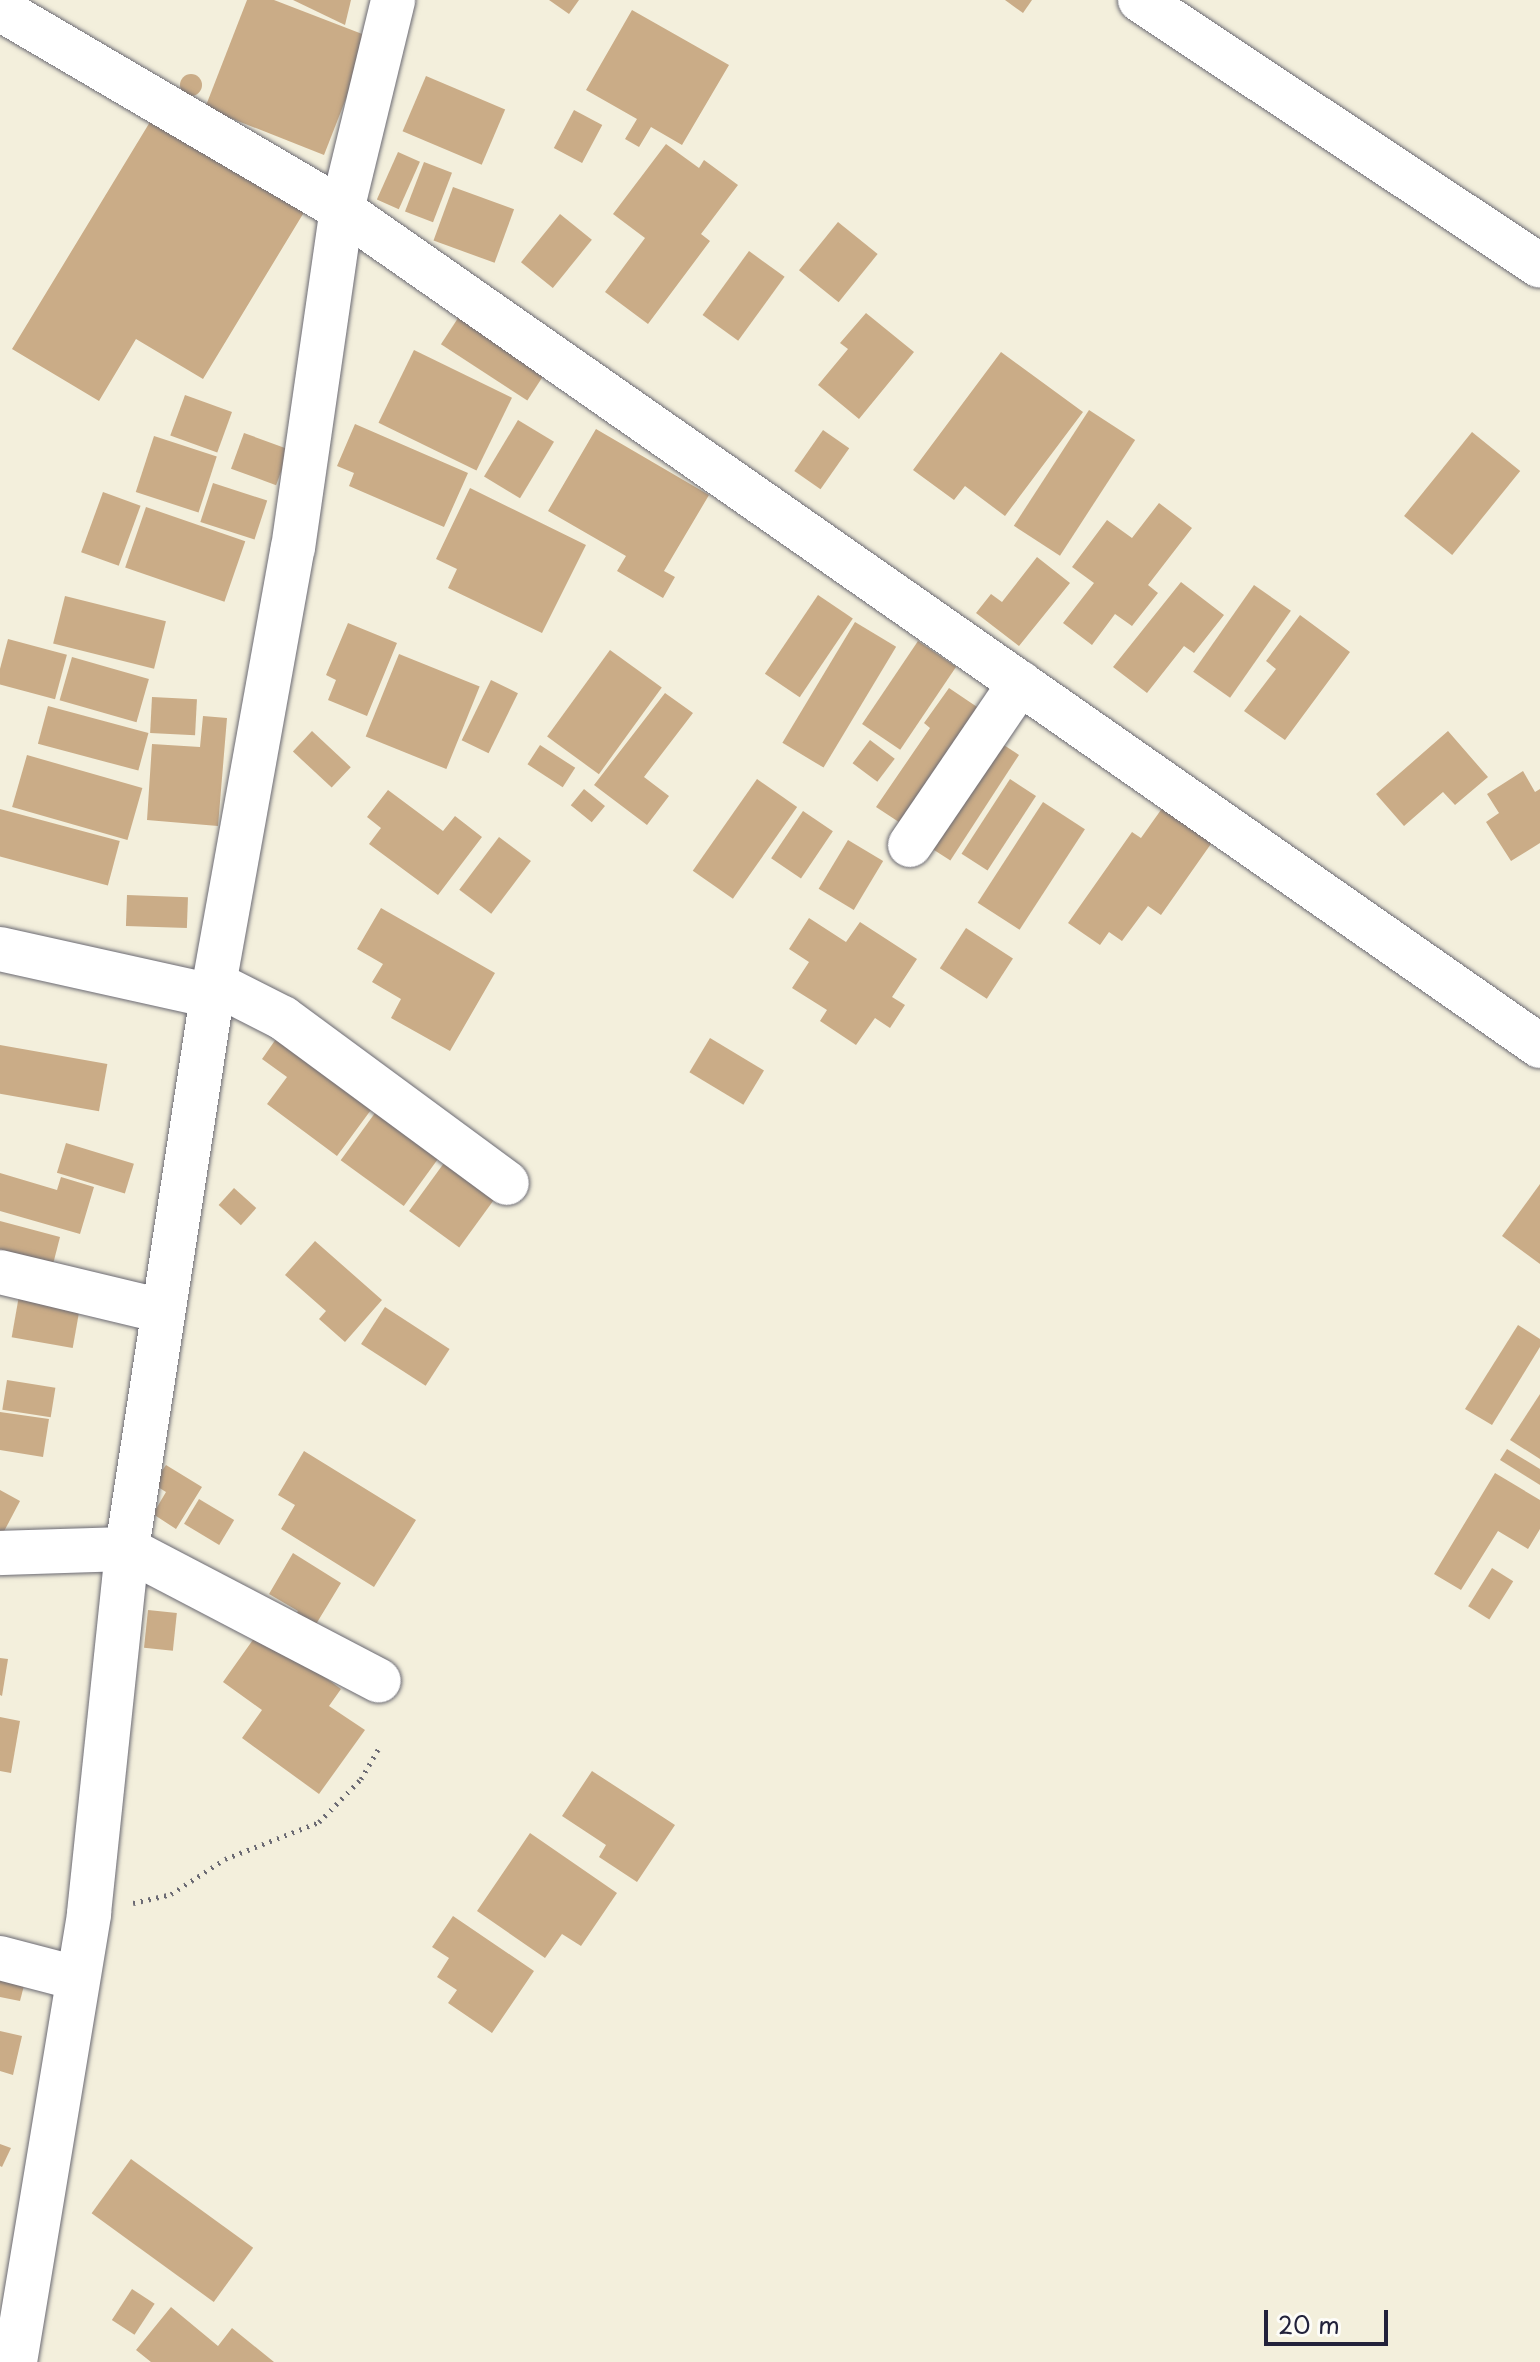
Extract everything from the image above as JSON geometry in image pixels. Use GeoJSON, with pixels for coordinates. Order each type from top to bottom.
{"type":"FeatureCollection","features":[{"type":"Feature","properties":{"kind":"street"},"geometry":{"type":"LineString","coordinates":[[15,2362],[89,1913],[127,1549],[213,989],[293,548],[342,210],[393,0]]}},
{"type":"Feature","properties":{"kind":"street"},"geometry":{"type":"LineString","coordinates":[[1140,0],[1540,266]]}},
{"type":"Feature","properties":{"kind":"street"},"geometry":{"type":"LineString","coordinates":[[0,9],[342,210],[1540,1046]]}},
{"type":"Feature","properties":{"kind":"street"},"geometry":{"type":"LineString","coordinates":[[910,845],[1020,683]]}},
{"type":"Feature","properties":{"kind":"street"},"geometry":{"type":"LineString","coordinates":[[0,949],[213,989],[283,1018],[507,1183]]}},
{"type":"Feature","properties":{"kind":"street"},"geometry":{"type":"LineString","coordinates":[[0,1272],[162,1311]]}},
{"type":"Feature","properties":{"kind":"street"},"geometry":{"type":"LineString","coordinates":[[0,1553],[127,1549],[379,1681]]}},
{"type":"Feature","properties":{"kind":"street"},"geometry":{"type":"LineString","coordinates":[[0,1958],[77,1978]]}},
{"type":"Feature","properties":{"kind":"path"},"geometry":{"type":"LineString","coordinates":[[89,1913],[171,1894],[225,1859],[319,1822],[361,1779],[381,1745]]}},
{"type":"Feature","properties":{"kind":"building"},"geometry":{"type":"Polygon","coordinates":[[[247,0],[274,0],[370,37],[324,155],[205,108],[247,0]]]}},
{"type":"Feature","properties":{"kind":"building"},"geometry":{"type":"Polygon","coordinates":[[[293,0],[351,0],[345,25],[293,0]]]}},
{"type":"Feature","properties":{"kind":"building"},"geometry":{"type":"Polygon","coordinates":[[[549,0],[579,0],[569,14],[549,0]]]}},
{"type":"Feature","properties":{"kind":"building"},"geometry":{"type":"Polygon","coordinates":[[[1005,0],[1032,0],[1023,13],[1005,0]]]}},
{"type":"Feature","properties":{"kind":"building"},"geometry":{"type":"Polygon","coordinates":[[[632,10],[729,65],[682,145],[651,127],[639,147],[625,139],[637,119],[586,90],[632,10]]]}},
{"type":"Feature","properties":{"kind":"building"},"geometry":{"type":"Polygon","coordinates":[[[191,74],[199,77],[202,85],[199,93],[191,96],[183,93],[180,85],[183,77],[191,74]]]}},
{"type":"Feature","properties":{"kind":"building"},"geometry":{"type":"Polygon","coordinates":[[[426,76],[505,110],[482,165],[403,131],[426,76]]]}},
{"type":"Feature","properties":{"kind":"building"},"geometry":{"type":"Polygon","coordinates":[[[574,110],[602,125],[582,163],[554,148],[574,110]]]}},
{"type":"Feature","properties":{"kind":"building"},"geometry":{"type":"Polygon","coordinates":[[[153,117],[306,209],[203,379],[136,339],[99,401],[12,349],[153,117]]]}},
{"type":"Feature","properties":{"kind":"building"},"geometry":{"type":"Polygon","coordinates":[[[666,144],[699,168],[704,160],[738,185],[701,234],[710,241],[648,324],[605,292],[645,238],[613,214],[666,144]]]}},
{"type":"Feature","properties":{"kind":"building"},"geometry":{"type":"Polygon","coordinates":[[[398,152],[420,162],[399,209],[377,200],[398,152]]]}},
{"type":"Feature","properties":{"kind":"building"},"geometry":{"type":"Polygon","coordinates":[[[424,162],[452,173],[433,222],[405,211],[424,162]]]}},
{"type":"Feature","properties":{"kind":"building"},"geometry":{"type":"Polygon","coordinates":[[[453,187],[514,209],[495,263],[434,241],[453,187]]]}},
{"type":"Feature","properties":{"kind":"building"},"geometry":{"type":"Polygon","coordinates":[[[560,214],[592,240],[553,288],[521,262],[560,214]]]}},
{"type":"Feature","properties":{"kind":"building"},"geometry":{"type":"Polygon","coordinates":[[[838,222],[878,254],[839,302],[799,270],[838,222]]]}},
{"type":"Feature","properties":{"kind":"building"},"geometry":{"type":"Polygon","coordinates":[[[749,251],[785,277],[738,341],[703,315],[749,251]]]}},
{"type":"Feature","properties":{"kind":"building"},"geometry":{"type":"Polygon","coordinates":[[[866,313],[914,352],[859,419],[818,385],[848,349],[840,343],[866,313]]]}},
{"type":"Feature","properties":{"kind":"building"},"geometry":{"type":"Polygon","coordinates":[[[460,315],[546,371],[527,400],[441,344],[460,315]]]}},
{"type":"Feature","properties":{"kind":"building"},"geometry":{"type":"Polygon","coordinates":[[[414,350],[512,398],[476,471],[378,423],[414,350]]]}},
{"type":"Feature","properties":{"kind":"building"},"geometry":{"type":"Polygon","coordinates":[[[1001,352],[1083,412],[1005,516],[965,486],[954,500],[913,470],[1001,352]]]}},
{"type":"Feature","properties":{"kind":"building"},"geometry":{"type":"Polygon","coordinates":[[[185,395],[232,412],[217,453],[170,435],[185,395]]]}},
{"type":"Feature","properties":{"kind":"building"},"geometry":{"type":"Polygon","coordinates":[[[1089,410],[1135,440],[1060,556],[1014,526],[1089,410]]]}},
{"type":"Feature","properties":{"kind":"building"},"geometry":{"type":"Polygon","coordinates":[[[518,420],[554,442],[520,498],[484,477],[518,420]]]}},
{"type":"Feature","properties":{"kind":"building"},"geometry":{"type":"Polygon","coordinates":[[[355,424],[468,473],[444,527],[349,486],[354,473],[337,466],[355,424]]]}},
{"type":"Feature","properties":{"kind":"building"},"geometry":{"type":"Polygon","coordinates":[[[596,429],[709,495],[664,571],[675,577],[663,598],[617,571],[626,556],[548,511],[596,429]]]}},
{"type":"Feature","properties":{"kind":"building"},"geometry":{"type":"Polygon","coordinates":[[[823,430],[849,448],[821,489],[794,471],[823,430]]]}},
{"type":"Feature","properties":{"kind":"building"},"geometry":{"type":"Polygon","coordinates":[[[1472,432],[1520,471],[1452,555],[1404,516],[1472,432]]]}},
{"type":"Feature","properties":{"kind":"building"},"geometry":{"type":"Polygon","coordinates":[[[244,433],[289,449],[276,485],[231,469],[244,433]]]}},
{"type":"Feature","properties":{"kind":"building"},"geometry":{"type":"Polygon","coordinates":[[[154,436],[217,456],[199,513],[136,492],[154,436]]]}},
{"type":"Feature","properties":{"kind":"building"},"geometry":{"type":"Polygon","coordinates":[[[213,483],[267,501],[255,540],[200,522],[213,483]]]}},
{"type":"Feature","properties":{"kind":"building"},"geometry":{"type":"Polygon","coordinates":[[[470,488],[586,545],[542,633],[448,588],[457,569],[436,559],[470,488]]]}},
{"type":"Feature","properties":{"kind":"building"},"geometry":{"type":"Polygon","coordinates":[[[103,492],[141,506],[119,566],[81,552],[103,492]]]}},
{"type":"Feature","properties":{"kind":"building"},"geometry":{"type":"Polygon","coordinates":[[[1159,503],[1192,528],[1148,585],[1158,593],[1132,626],[1115,614],[1092,645],[1063,623],[1094,583],[1072,567],[1107,520],[1132,538],[1159,503]]]}},
{"type":"Feature","properties":{"kind":"building"},"geometry":{"type":"Polygon","coordinates":[[[146,507],[245,541],[224,602],[125,568],[146,507]]]}},
{"type":"Feature","properties":{"kind":"building"},"geometry":{"type":"Polygon","coordinates":[[[1037,557],[1070,583],[1019,646],[976,613],[991,594],[1002,602],[1037,557]]]}},
{"type":"Feature","properties":{"kind":"building"},"geometry":{"type":"Polygon","coordinates":[[[1181,582],[1224,615],[1194,653],[1184,646],[1147,693],[1113,667],[1181,582]]]}},
{"type":"Feature","properties":{"kind":"building"},"geometry":{"type":"Polygon","coordinates":[[[1254,585],[1291,611],[1230,698],[1193,672],[1254,585]]]}},
{"type":"Feature","properties":{"kind":"building"},"geometry":{"type":"Polygon","coordinates":[[[818,595],[853,618],[800,697],[765,674],[818,595]]]}},
{"type":"Feature","properties":{"kind":"building"},"geometry":{"type":"Polygon","coordinates":[[[65,596],[166,621],[154,669],[53,644],[65,596]]]}},
{"type":"Feature","properties":{"kind":"building"},"geometry":{"type":"Polygon","coordinates":[[[1300,615],[1350,652],[1285,740],[1244,711],[1276,669],[1266,661],[1300,615]]]}},
{"type":"Feature","properties":{"kind":"building"},"geometry":{"type":"Polygon","coordinates":[[[855,622],[896,647],[824,768],[782,743],[855,622]]]}},
{"type":"Feature","properties":{"kind":"building"},"geometry":{"type":"Polygon","coordinates":[[[348,623],[397,643],[367,716],[328,700],[336,680],[326,675],[348,623]]]}},
{"type":"Feature","properties":{"kind":"building"},"geometry":{"type":"Polygon","coordinates":[[[8,639],[67,655],[55,699],[0,684],[0,669],[8,639]]]}},
{"type":"Feature","properties":{"kind":"building"},"geometry":{"type":"Polygon","coordinates":[[[918,641],[956,667],[900,750],[862,724],[918,641]]]}},
{"type":"Feature","properties":{"kind":"building"},"geometry":{"type":"Polygon","coordinates":[[[610,650],[662,688],[599,774],[547,737],[610,650]]]}},
{"type":"Feature","properties":{"kind":"building"},"geometry":{"type":"Polygon","coordinates":[[[399,654],[480,687],[446,769],[366,737],[399,654]]]}},
{"type":"Feature","properties":{"kind":"building"},"geometry":{"type":"Polygon","coordinates":[[[72,657],[149,679],[136,722],[60,700],[72,657]]]}},
{"type":"Feature","properties":{"kind":"building"},"geometry":{"type":"Polygon","coordinates":[[[491,680],[518,693],[489,753],[462,740],[491,680]]]}},
{"type":"Feature","properties":{"kind":"building"},"geometry":{"type":"Polygon","coordinates":[[[949,688],[986,713],[908,828],[876,807],[930,728],[924,723],[949,688]]]}},
{"type":"Feature","properties":{"kind":"building"},"geometry":{"type":"Polygon","coordinates":[[[665,693],[693,713],[644,777],[669,796],[647,825],[594,785],[665,693]]]}},
{"type":"Feature","properties":{"kind":"building"},"geometry":{"type":"Polygon","coordinates":[[[152,697],[197,699],[195,735],[150,733],[152,697]]]}},
{"type":"Feature","properties":{"kind":"building"},"geometry":{"type":"Polygon","coordinates":[[[48,706],[148,733],[138,771],[38,744],[48,706]]]}},
{"type":"Feature","properties":{"kind":"building"},"geometry":{"type":"Polygon","coordinates":[[[203,716],[227,718],[218,826],[147,820],[152,744],[200,747],[203,716]]]}},
{"type":"Feature","properties":{"kind":"building"},"geometry":{"type":"Polygon","coordinates":[[[312,731],[351,767],[332,788],[293,751],[312,731]]]}},
{"type":"Feature","properties":{"kind":"building"},"geometry":{"type":"Polygon","coordinates":[[[1448,731],[1488,777],[1455,805],[1443,792],[1404,826],[1376,794],[1448,731]]]}},
{"type":"Feature","properties":{"kind":"building"},"geometry":{"type":"Polygon","coordinates":[[[993,738],[1019,755],[950,861],[924,844],[993,738]]]}},
{"type":"Feature","properties":{"kind":"building"},"geometry":{"type":"Polygon","coordinates":[[[870,740],[895,759],[877,782],[853,763],[870,740]]]}},
{"type":"Feature","properties":{"kind":"building"},"geometry":{"type":"Polygon","coordinates":[[[540,745],[575,768],[563,787],[527,764],[540,745]]]}},
{"type":"Feature","properties":{"kind":"building"},"geometry":{"type":"Polygon","coordinates":[[[27,755],[142,788],[127,840],[12,807],[27,755]]]}},
{"type":"Feature","properties":{"kind":"building"},"geometry":{"type":"Polygon","coordinates":[[[1523,771],[1535,792],[1540,789],[1540,843],[1511,861],[1486,822],[1499,813],[1487,794],[1523,771]]]}},
{"type":"Feature","properties":{"kind":"building"},"geometry":{"type":"Polygon","coordinates":[[[757,779],[797,807],[733,899],[693,871],[757,779]]]}},
{"type":"Feature","properties":{"kind":"building"},"geometry":{"type":"Polygon","coordinates":[[[1010,779],[1036,796],[988,871],[962,854],[1010,779]]]}},
{"type":"Feature","properties":{"kind":"building"},"geometry":{"type":"Polygon","coordinates":[[[584,789],[605,806],[592,822],[571,805],[584,789]]]}},
{"type":"Feature","properties":{"kind":"building"},"geometry":{"type":"Polygon","coordinates":[[[388,790],[443,831],[455,816],[482,837],[438,895],[369,844],[381,828],[367,817],[388,790]]]}},
{"type":"Feature","properties":{"kind":"building"},"geometry":{"type":"Polygon","coordinates":[[[1043,802],[1085,829],[1020,930],[978,903],[1043,802]]]}},
{"type":"Feature","properties":{"kind":"building"},"geometry":{"type":"Polygon","coordinates":[[[1163,807],[1213,841],[1161,915],[1148,906],[1122,941],[1109,932],[1100,945],[1068,923],[1132,832],[1141,838],[1163,807]]]}},
{"type":"Feature","properties":{"kind":"building"},"geometry":{"type":"Polygon","coordinates":[[[0,809],[120,841],[108,886],[0,857],[0,809]]]}},
{"type":"Feature","properties":{"kind":"building"},"geometry":{"type":"Polygon","coordinates":[[[803,811],[833,831],[801,878],[771,858],[803,811]]]}},
{"type":"Feature","properties":{"kind":"building"},"geometry":{"type":"Polygon","coordinates":[[[499,837],[531,861],[491,914],[459,890],[499,837]]]}},
{"type":"Feature","properties":{"kind":"building"},"geometry":{"type":"Polygon","coordinates":[[[848,840],[883,861],[854,910],[819,889],[848,840]]]}},
{"type":"Feature","properties":{"kind":"building"},"geometry":{"type":"Polygon","coordinates":[[[127,895],[188,897],[187,928],[126,926],[127,895]]]}},
{"type":"Feature","properties":{"kind":"building"},"geometry":{"type":"Polygon","coordinates":[[[381,908],[495,973],[450,1051],[391,1018],[401,999],[372,982],[383,964],[357,949],[381,908]]]}},
{"type":"Feature","properties":{"kind":"building"},"geometry":{"type":"Polygon","coordinates":[[[809,918],[846,942],[860,922],[917,959],[892,997],[905,1005],[890,1028],[875,1018],[856,1045],[820,1021],[827,1010],[792,988],[809,962],[789,949],[809,918]]]}},
{"type":"Feature","properties":{"kind":"building"},"geometry":{"type":"Polygon","coordinates":[[[966,928],[1013,958],[987,999],[940,968],[966,928]]]}},
{"type":"Feature","properties":{"kind":"building"},"geometry":{"type":"Polygon","coordinates":[[[283,1029],[379,1099],[337,1156],[267,1104],[287,1077],[262,1059],[283,1029]]]}},
{"type":"Feature","properties":{"kind":"building"},"geometry":{"type":"Polygon","coordinates":[[[710,1038],[764,1070],[743,1105],[689,1072],[710,1038]]]}},
{"type":"Feature","properties":{"kind":"building"},"geometry":{"type":"Polygon","coordinates":[[[0,1045],[107,1064],[99,1111],[0,1094],[0,1045]]]}},
{"type":"Feature","properties":{"kind":"building"},"geometry":{"type":"Polygon","coordinates":[[[383,1102],[446,1148],[404,1206],[341,1160],[383,1102]]]}},
{"type":"Feature","properties":{"kind":"building"},"geometry":{"type":"Polygon","coordinates":[[[66,1143],[134,1164],[125,1193],[57,1173],[66,1143]]]}},
{"type":"Feature","properties":{"kind":"building"},"geometry":{"type":"Polygon","coordinates":[[[452,1152],[502,1188],[459,1248],[409,1211],[452,1152]]]}},
{"type":"Feature","properties":{"kind":"building"},"geometry":{"type":"Polygon","coordinates":[[[0,1173],[57,1190],[61,1177],[94,1187],[80,1234],[0,1211],[0,1173]]]}},
{"type":"Feature","properties":{"kind":"building"},"geometry":{"type":"Polygon","coordinates":[[[1540,1184],[1540,1264],[1502,1236],[1540,1184]]]}},
{"type":"Feature","properties":{"kind":"building"},"geometry":{"type":"Polygon","coordinates":[[[234,1188],[256,1208],[241,1225],[219,1205],[234,1188]]]}},
{"type":"Feature","properties":{"kind":"building"},"geometry":{"type":"Polygon","coordinates":[[[0,1221],[60,1237],[50,1276],[0,1263],[0,1221]]]}},
{"type":"Feature","properties":{"kind":"building"},"geometry":{"type":"Polygon","coordinates":[[[315,1241],[382,1300],[345,1342],[319,1319],[326,1311],[285,1275],[315,1241]]]}},
{"type":"Feature","properties":{"kind":"building"},"geometry":{"type":"Polygon","coordinates":[[[20,1290],[81,1301],[73,1348],[12,1337],[20,1290]]]}},
{"type":"Feature","properties":{"kind":"building"},"geometry":{"type":"Polygon","coordinates":[[[385,1307],[450,1349],[426,1386],[361,1344],[385,1307]]]}},
{"type":"Feature","properties":{"kind":"building"},"geometry":{"type":"Polygon","coordinates":[[[1518,1325],[1540,1339],[1540,1347],[1492,1425],[1465,1409],[1518,1325]]]}},
{"type":"Feature","properties":{"kind":"building"},"geometry":{"type":"Polygon","coordinates":[[[7,1380],[55,1388],[51,1417],[2,1410],[7,1380]]]}},
{"type":"Feature","properties":{"kind":"building"},"geometry":{"type":"Polygon","coordinates":[[[1540,1394],[1540,1459],[1510,1440],[1540,1394]]]}},
{"type":"Feature","properties":{"kind":"building"},"geometry":{"type":"Polygon","coordinates":[[[0,1412],[49,1419],[43,1457],[0,1450],[0,1412]]]}},
{"type":"Feature","properties":{"kind":"building"},"geometry":{"type":"Polygon","coordinates":[[[1507,1449],[1540,1469],[1540,1485],[1500,1460],[1507,1449]]]}},
{"type":"Feature","properties":{"kind":"building"},"geometry":{"type":"Polygon","coordinates":[[[304,1451],[416,1520],[374,1587],[281,1529],[295,1505],[278,1495],[304,1451]]]}},
{"type":"Feature","properties":{"kind":"building"},"geometry":{"type":"Polygon","coordinates":[[[166,1465],[202,1487],[176,1529],[153,1514],[166,1492],[153,1484],[166,1465]]]}},
{"type":"Feature","properties":{"kind":"building"},"geometry":{"type":"Polygon","coordinates":[[[1495,1473],[1540,1500],[1540,1529],[1528,1549],[1498,1531],[1461,1590],[1434,1574],[1495,1473]]]}},
{"type":"Feature","properties":{"kind":"building"},"geometry":{"type":"Polygon","coordinates":[[[0,1490],[20,1501],[0,1539],[0,1490]]]}},
{"type":"Feature","properties":{"kind":"building"},"geometry":{"type":"Polygon","coordinates":[[[199,1499],[234,1520],[219,1545],[184,1524],[199,1499]]]}},
{"type":"Feature","properties":{"kind":"building"},"geometry":{"type":"Polygon","coordinates":[[[293,1553],[341,1583],[307,1639],[288,1627],[298,1611],[269,1594],[293,1553]]]}},
{"type":"Feature","properties":{"kind":"building"},"geometry":{"type":"Polygon","coordinates":[[[1492,1568],[1513,1581],[1489,1619],[1468,1606],[1492,1568]]]}},
{"type":"Feature","properties":{"kind":"building"},"geometry":{"type":"Polygon","coordinates":[[[148,1610],[177,1613],[173,1651],[144,1648],[148,1610]]]}},
{"type":"Feature","properties":{"kind":"building"},"geometry":{"type":"Polygon","coordinates":[[[260,1630],[341,1689],[329,1706],[365,1730],[319,1794],[242,1738],[262,1710],[223,1682],[260,1630]]]}},
{"type":"Feature","properties":{"kind":"building"},"geometry":{"type":"Polygon","coordinates":[[[0,1658],[8,1659],[2,1696],[0,1695],[0,1658]]]}},
{"type":"Feature","properties":{"kind":"building"},"geometry":{"type":"Polygon","coordinates":[[[0,1717],[20,1721],[11,1773],[0,1771],[0,1717]]]}},
{"type":"Feature","properties":{"kind":"building"},"geometry":{"type":"Polygon","coordinates":[[[592,1771],[675,1825],[637,1882],[599,1857],[606,1845],[562,1816],[592,1771]]]}},
{"type":"Feature","properties":{"kind":"building"},"geometry":{"type":"Polygon","coordinates":[[[530,1833],[617,1893],[581,1946],[562,1934],[545,1958],[477,1911],[530,1833]]]}},
{"type":"Feature","properties":{"kind":"building"},"geometry":{"type":"Polygon","coordinates":[[[453,1916],[534,1971],[492,2033],[448,2003],[457,1990],[437,1977],[449,1958],[432,1947],[453,1916]]]}},
{"type":"Feature","properties":{"kind":"building"},"geometry":{"type":"Polygon","coordinates":[[[0,1968],[27,1974],[20,2001],[0,1997],[0,1968]]]}},
{"type":"Feature","properties":{"kind":"building"},"geometry":{"type":"Polygon","coordinates":[[[0,2031],[22,2036],[13,2075],[0,2071],[0,2031]]]}},
{"type":"Feature","properties":{"kind":"building"},"geometry":{"type":"Polygon","coordinates":[[[0,2144],[11,2148],[2,2167],[0,2166],[0,2144]]]}},
{"type":"Feature","properties":{"kind":"building"},"geometry":{"type":"Polygon","coordinates":[[[131,2159],[253,2248],[214,2302],[92,2213],[131,2159]]]}},
{"type":"Feature","properties":{"kind":"building"},"geometry":{"type":"Polygon","coordinates":[[[132,2289],[155,2304],[134,2335],[112,2320],[132,2289]]]}},
{"type":"Feature","properties":{"kind":"building"},"geometry":{"type":"Polygon","coordinates":[[[171,2307],[218,2346],[232,2328],[274,2362],[151,2362],[136,2350],[171,2307]]]}}]}
